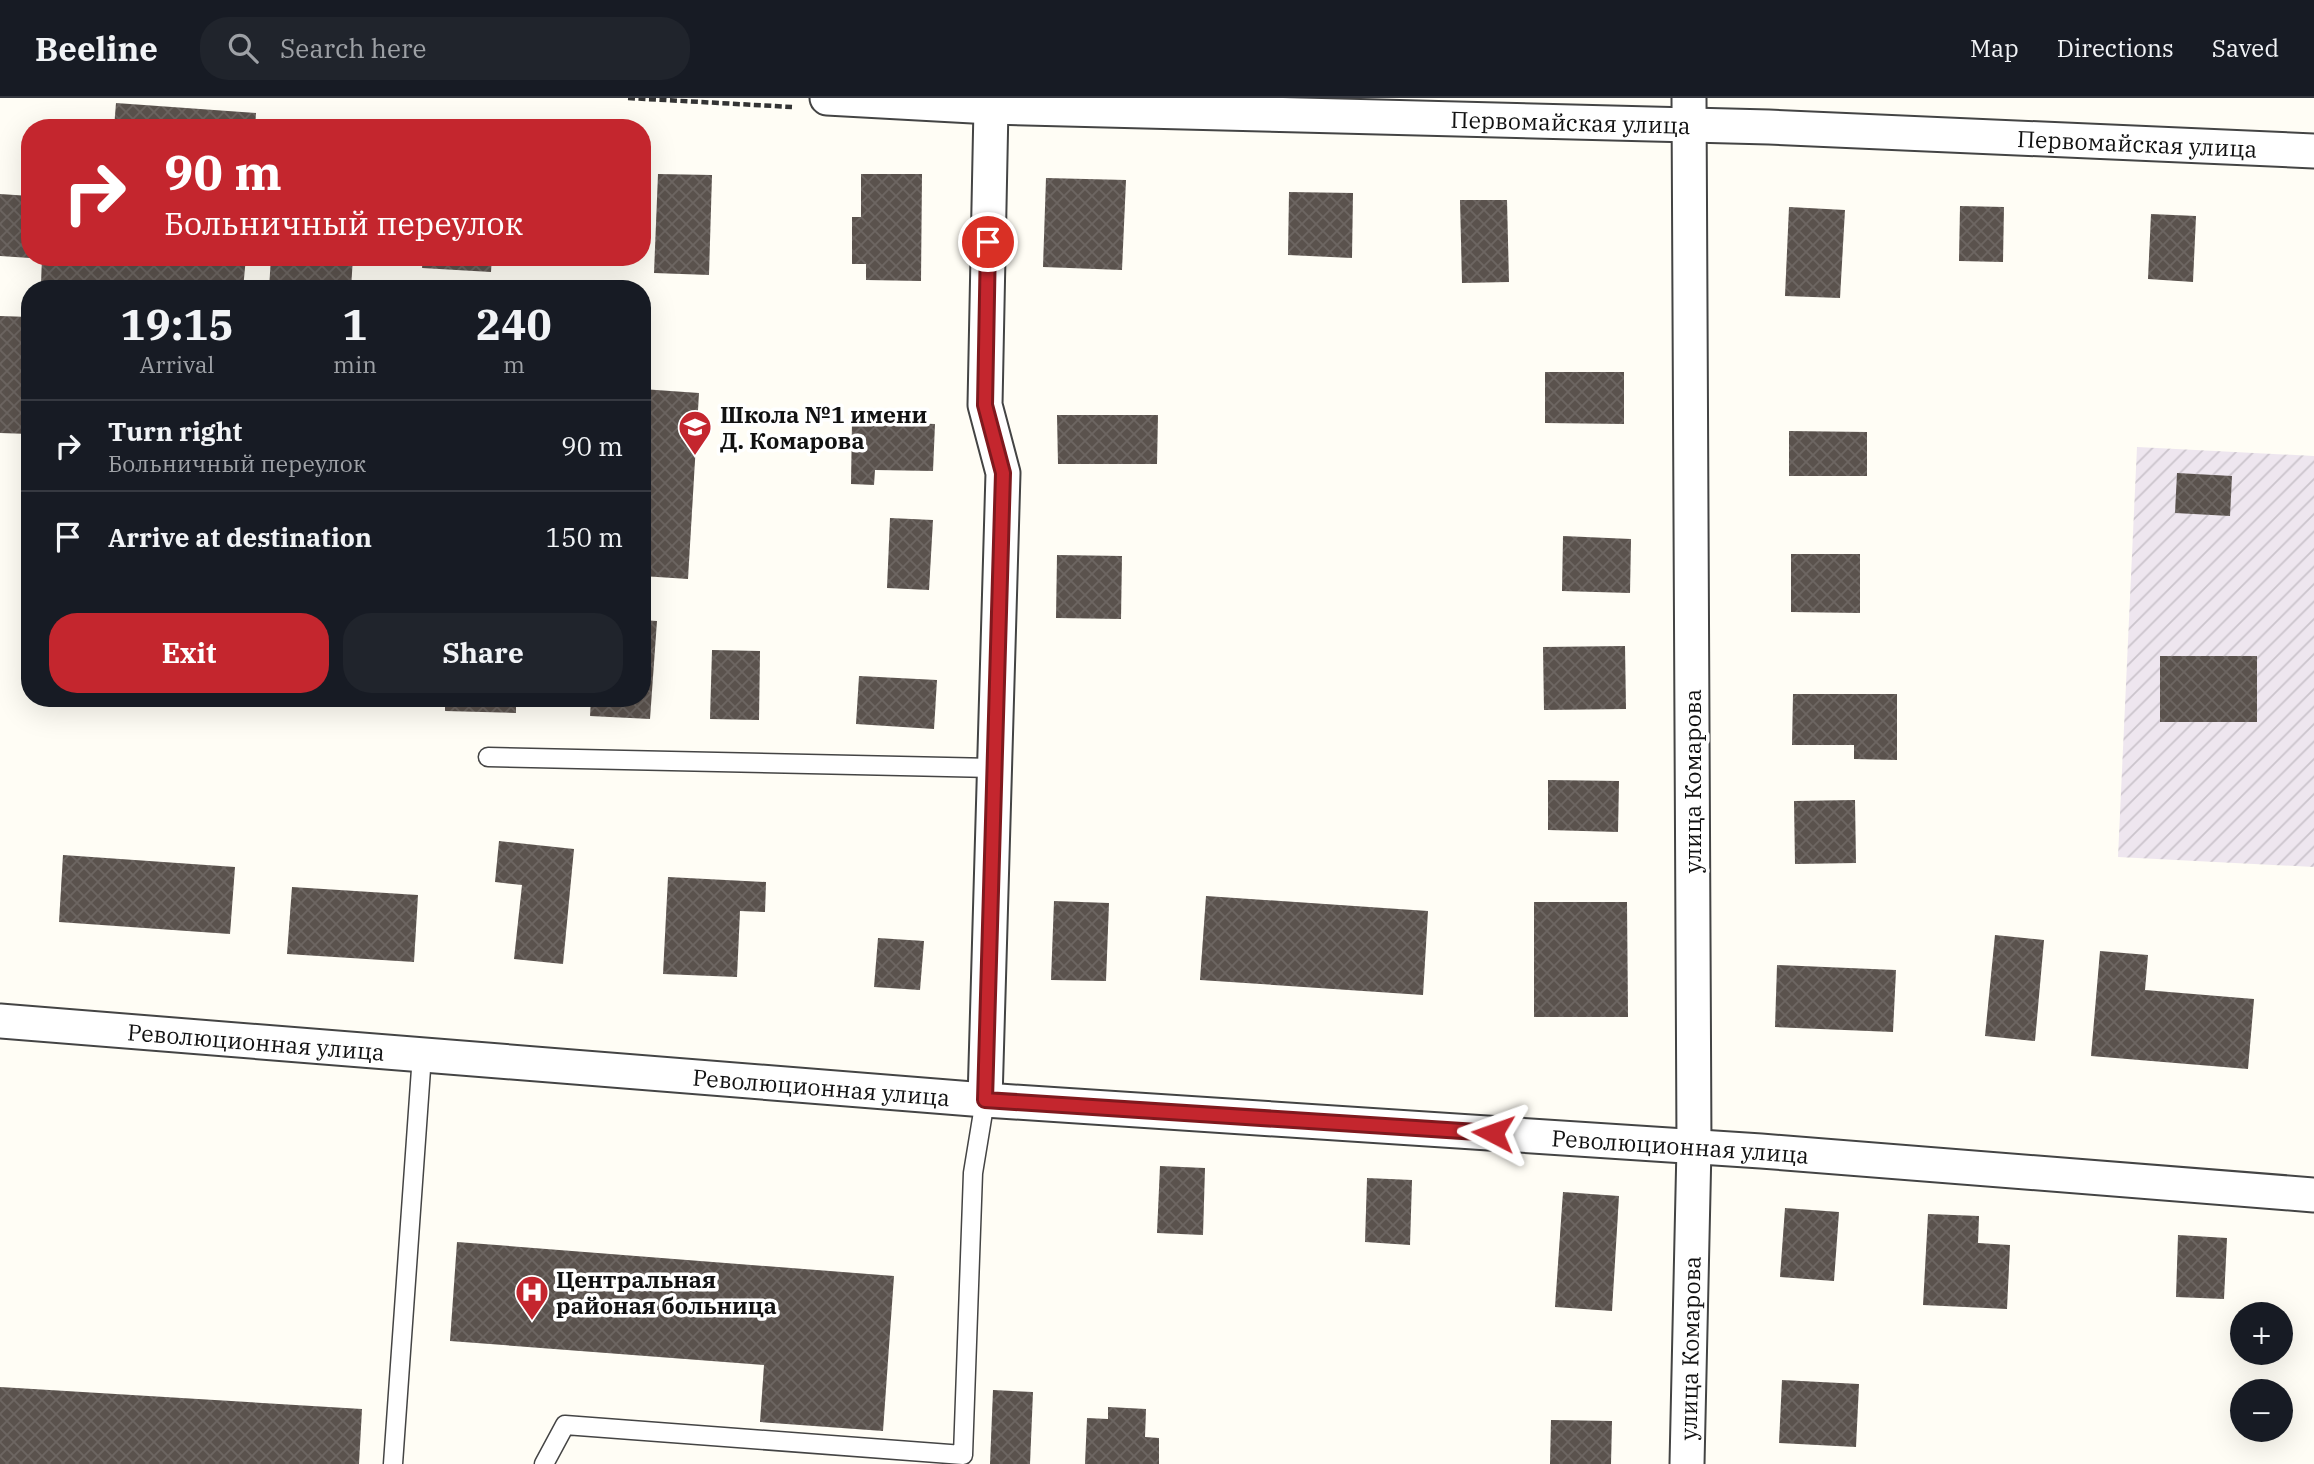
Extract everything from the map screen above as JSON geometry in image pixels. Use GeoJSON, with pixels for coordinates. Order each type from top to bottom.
{"type":"FeatureCollection","features":[{"type":"Feature","properties":{"kind":"street","name":"Первомайская улица"},"geometry":{"type":"LineString","coordinates":[[827,98],[991,107],[1690,112],[2314,151]]}},
{"type":"Feature","properties":{"kind":"street"},"geometry":{"type":"LineString","coordinates":[[985,1100],[1003,473],[985,405],[991,107]]}},
{"type":"Feature","properties":{"kind":"street","name":"улица Комарова"},"geometry":{"type":"LineString","coordinates":[[1687,1464],[1694,1147],[1690,112]]}},
{"type":"Feature","properties":{"kind":"street","name":"Революционная улица"},"geometry":{"type":"LineString","coordinates":[[0,1021],[985,1100],[1694,1147],[2314,1195]]}},
{"type":"Feature","properties":{"kind":"lane"},"geometry":{"type":"LineString","coordinates":[[488,757],[993,768]]}},
{"type":"Feature","properties":{"kind":"lane"},"geometry":{"type":"LineString","coordinates":[[393,1464],[422,1055]]}},
{"type":"Feature","properties":{"kind":"lane"},"geometry":{"type":"LineString","coordinates":[[544,1464],[565,1425],[920,1458],[963,1455],[973,1173],[985,1100]]}},
{"type":"Feature","properties":{"kind":"shaded area"},"geometry":{"type":"Polygon","coordinates":[[[2137,447],[2314,456],[2314,867],[2118,857],[2137,447]]]}},
{"type":"Feature","properties":{"kind":"building"},"geometry":{"type":"Polygon","coordinates":[[[116,103],[256,113],[256,119],[115,119],[116,103]]]}},
{"type":"Feature","properties":{"kind":"building"},"geometry":{"type":"Polygon","coordinates":[[[658,174],[712,175],[709,275],[654,273],[658,174]]]}},
{"type":"Feature","properties":{"kind":"building"},"geometry":{"type":"Polygon","coordinates":[[[861,174],[922,174],[921,281],[866,280],[866,264],[852,264],[852,217],[861,217],[861,174]]]}},
{"type":"Feature","properties":{"kind":"building"},"geometry":{"type":"Polygon","coordinates":[[[1046,178],[1126,180],[1122,270],[1043,267],[1046,178]]]}},
{"type":"Feature","properties":{"kind":"building"},"geometry":{"type":"Polygon","coordinates":[[[1289,192],[1353,193],[1352,258],[1288,255],[1289,192]]]}},
{"type":"Feature","properties":{"kind":"building"},"geometry":{"type":"Polygon","coordinates":[[[0,194],[21,195],[21,257],[0,256],[0,194]]]}},
{"type":"Feature","properties":{"kind":"building"},"geometry":{"type":"Polygon","coordinates":[[[1460,200],[1507,200],[1509,282],[1462,283],[1460,200]]]}},
{"type":"Feature","properties":{"kind":"building"},"geometry":{"type":"Polygon","coordinates":[[[1960,206],[2004,207],[2003,262],[1959,261],[1960,206]]]}},
{"type":"Feature","properties":{"kind":"building"},"geometry":{"type":"Polygon","coordinates":[[[1789,207],[1845,210],[1840,298],[1785,296],[1789,207]]]}},
{"type":"Feature","properties":{"kind":"building"},"geometry":{"type":"Polygon","coordinates":[[[2151,214],[2196,216],[2193,282],[2148,279],[2151,214]]]}},
{"type":"Feature","properties":{"kind":"building"},"geometry":{"type":"Polygon","coordinates":[[[42,266],[245,266],[244,280],[41,280],[42,266]]]}},
{"type":"Feature","properties":{"kind":"building"},"geometry":{"type":"Polygon","coordinates":[[[270,266],[352,266],[352,280],[270,280],[270,266]]]}},
{"type":"Feature","properties":{"kind":"building"},"geometry":{"type":"Polygon","coordinates":[[[422,266],[491,266],[491,272],[422,266]]]}},
{"type":"Feature","properties":{"kind":"building"},"geometry":{"type":"Polygon","coordinates":[[[0,316],[21,317],[21,434],[0,433],[0,316]]]}},
{"type":"Feature","properties":{"kind":"building"},"geometry":{"type":"Polygon","coordinates":[[[1545,372],[1624,372],[1624,424],[1545,423],[1545,372]]]}},
{"type":"Feature","properties":{"kind":"building"},"geometry":{"type":"Polygon","coordinates":[[[651,390],[699,393],[688,579],[651,577],[651,390]]]}},
{"type":"Feature","properties":{"kind":"building"},"geometry":{"type":"Polygon","coordinates":[[[1057,415],[1158,415],[1157,464],[1058,464],[1057,415]]]}},
{"type":"Feature","properties":{"kind":"building"},"geometry":{"type":"Polygon","coordinates":[[[852,421],[935,424],[933,471],[875,470],[874,485],[851,484],[852,421]]]}},
{"type":"Feature","properties":{"kind":"building"},"geometry":{"type":"Polygon","coordinates":[[[1789,431],[1867,432],[1867,476],[1789,476],[1789,431]]]}},
{"type":"Feature","properties":{"kind":"building"},"geometry":{"type":"Polygon","coordinates":[[[2177,473],[2232,476],[2230,516],[2175,513],[2177,473]]]}},
{"type":"Feature","properties":{"kind":"building"},"geometry":{"type":"Polygon","coordinates":[[[890,518],[933,520],[929,590],[887,588],[890,518]]]}},
{"type":"Feature","properties":{"kind":"building"},"geometry":{"type":"Polygon","coordinates":[[[1563,536],[1631,539],[1630,593],[1562,591],[1563,536]]]}},
{"type":"Feature","properties":{"kind":"building"},"geometry":{"type":"Polygon","coordinates":[[[1791,554],[1860,554],[1860,613],[1791,612],[1791,554]]]}},
{"type":"Feature","properties":{"kind":"building"},"geometry":{"type":"Polygon","coordinates":[[[1057,555],[1122,556],[1121,619],[1056,618],[1057,555]]]}},
{"type":"Feature","properties":{"kind":"building"},"geometry":{"type":"Polygon","coordinates":[[[651,621],[657,621],[651,705],[651,621]]]}},
{"type":"Feature","properties":{"kind":"building"},"geometry":{"type":"Polygon","coordinates":[[[1625,646],[1626,709],[1544,710],[1543,647],[1625,646]]]}},
{"type":"Feature","properties":{"kind":"building"},"geometry":{"type":"Polygon","coordinates":[[[712,650],[760,651],[759,720],[710,719],[712,650]]]}},
{"type":"Feature","properties":{"kind":"building"},"geometry":{"type":"Polygon","coordinates":[[[2160,656],[2257,656],[2257,722],[2160,722],[2160,656]]]}},
{"type":"Feature","properties":{"kind":"building"},"geometry":{"type":"Polygon","coordinates":[[[859,676],[937,680],[934,729],[856,724],[859,676]]]}},
{"type":"Feature","properties":{"kind":"building"},"geometry":{"type":"Polygon","coordinates":[[[1793,694],[1897,694],[1897,760],[1854,759],[1854,745],[1792,745],[1793,694]]]}},
{"type":"Feature","properties":{"kind":"building"},"geometry":{"type":"Polygon","coordinates":[[[445,707],[516,707],[516,713],[445,711],[445,707]]]}},
{"type":"Feature","properties":{"kind":"building"},"geometry":{"type":"Polygon","coordinates":[[[590,707],[651,707],[650,719],[590,716],[590,707]]]}},
{"type":"Feature","properties":{"kind":"building"},"geometry":{"type":"Polygon","coordinates":[[[1548,780],[1619,781],[1618,832],[1548,830],[1548,780]]]}},
{"type":"Feature","properties":{"kind":"building"},"geometry":{"type":"Polygon","coordinates":[[[1855,800],[1856,863],[1795,864],[1794,801],[1855,800]]]}},
{"type":"Feature","properties":{"kind":"building"},"geometry":{"type":"Polygon","coordinates":[[[499,841],[574,849],[563,964],[514,959],[522,885],[495,882],[499,841]]]}},
{"type":"Feature","properties":{"kind":"building"},"geometry":{"type":"Polygon","coordinates":[[[63,855],[235,867],[230,934],[59,922],[63,855]]]}},
{"type":"Feature","properties":{"kind":"building"},"geometry":{"type":"Polygon","coordinates":[[[668,877],[766,882],[765,912],[740,911],[737,977],[663,974],[668,877]]]}},
{"type":"Feature","properties":{"kind":"building"},"geometry":{"type":"Polygon","coordinates":[[[292,887],[418,895],[414,962],[287,954],[292,887]]]}},
{"type":"Feature","properties":{"kind":"building"},"geometry":{"type":"Polygon","coordinates":[[[1206,896],[1428,911],[1423,995],[1200,980],[1206,896]]]}},
{"type":"Feature","properties":{"kind":"building"},"geometry":{"type":"Polygon","coordinates":[[[1054,901],[1109,903],[1106,981],[1051,980],[1054,901]]]}},
{"type":"Feature","properties":{"kind":"building"},"geometry":{"type":"Polygon","coordinates":[[[1534,902],[1627,902],[1628,1017],[1534,1017],[1534,902]]]}},
{"type":"Feature","properties":{"kind":"building"},"geometry":{"type":"Polygon","coordinates":[[[1995,935],[2044,940],[2035,1041],[1985,1036],[1995,935]]]}},
{"type":"Feature","properties":{"kind":"building"},"geometry":{"type":"Polygon","coordinates":[[[878,938],[924,941],[920,990],[874,987],[878,938]]]}},
{"type":"Feature","properties":{"kind":"building"},"geometry":{"type":"Polygon","coordinates":[[[2100,951],[2148,955],[2145,990],[2254,999],[2248,1069],[2091,1056],[2100,951]]]}},
{"type":"Feature","properties":{"kind":"building"},"geometry":{"type":"Polygon","coordinates":[[[1777,965],[1896,970],[1893,1032],[1775,1027],[1777,965]]]}},
{"type":"Feature","properties":{"kind":"building"},"geometry":{"type":"Polygon","coordinates":[[[1160,1166],[1205,1168],[1203,1235],[1157,1233],[1160,1166]]]}},
{"type":"Feature","properties":{"kind":"building"},"geometry":{"type":"Polygon","coordinates":[[[1367,1178],[1412,1180],[1410,1245],[1365,1242],[1367,1178]]]}},
{"type":"Feature","properties":{"kind":"building"},"geometry":{"type":"Polygon","coordinates":[[[1563,1192],[1619,1196],[1612,1311],[1555,1307],[1563,1192]]]}},
{"type":"Feature","properties":{"kind":"building"},"geometry":{"type":"Polygon","coordinates":[[[1785,1208],[1839,1212],[1834,1281],[1780,1277],[1785,1208]]]}},
{"type":"Feature","properties":{"kind":"building"},"geometry":{"type":"Polygon","coordinates":[[[1928,1214],[1979,1216],[1978,1243],[2010,1245],[2007,1309],[1923,1305],[1928,1214]]]}},
{"type":"Feature","properties":{"kind":"building"},"geometry":{"type":"Polygon","coordinates":[[[2178,1235],[2227,1238],[2224,1299],[2176,1297],[2178,1235]]]}},
{"type":"Feature","properties":{"kind":"building"},"geometry":{"type":"Polygon","coordinates":[[[457,1242],[894,1276],[883,1431],[760,1422],[764,1365],[450,1341],[457,1242]]]}},
{"type":"Feature","properties":{"kind":"building"},"geometry":{"type":"Polygon","coordinates":[[[1782,1380],[1859,1384],[1856,1447],[1779,1443],[1782,1380]]]}},
{"type":"Feature","properties":{"kind":"building"},"geometry":{"type":"Polygon","coordinates":[[[0,1387],[362,1409],[359,1464],[0,1464],[0,1387]]]}},
{"type":"Feature","properties":{"kind":"building"},"geometry":{"type":"Polygon","coordinates":[[[993,1390],[1033,1392],[1030,1464],[990,1464],[993,1390]]]}},
{"type":"Feature","properties":{"kind":"building"},"geometry":{"type":"Polygon","coordinates":[[[1108,1407],[1146,1409],[1145,1437],[1159,1438],[1159,1464],[1085,1464],[1087,1418],[1108,1419],[1108,1407]]]}},
{"type":"Feature","properties":{"kind":"building"},"geometry":{"type":"Polygon","coordinates":[[[1551,1420],[1612,1421],[1611,1464],[1550,1464],[1551,1420]]]}},
{"type":"Feature","properties":{"kind":"place","name":"Школа №1 имени Д. Комарова"},"geometry":{"type":"Point","coordinates":[695,457]}},
{"type":"Feature","properties":{"kind":"place","name":"Центральная районая больница"},"geometry":{"type":"Point","coordinates":[532,1322]}},
{"type":"Feature","properties":{"kind":"route"},"geometry":{"type":"LineString","coordinates":[[988,242],[985,405],[1003,473],[985,1100],[1493,1133]]}}]}
